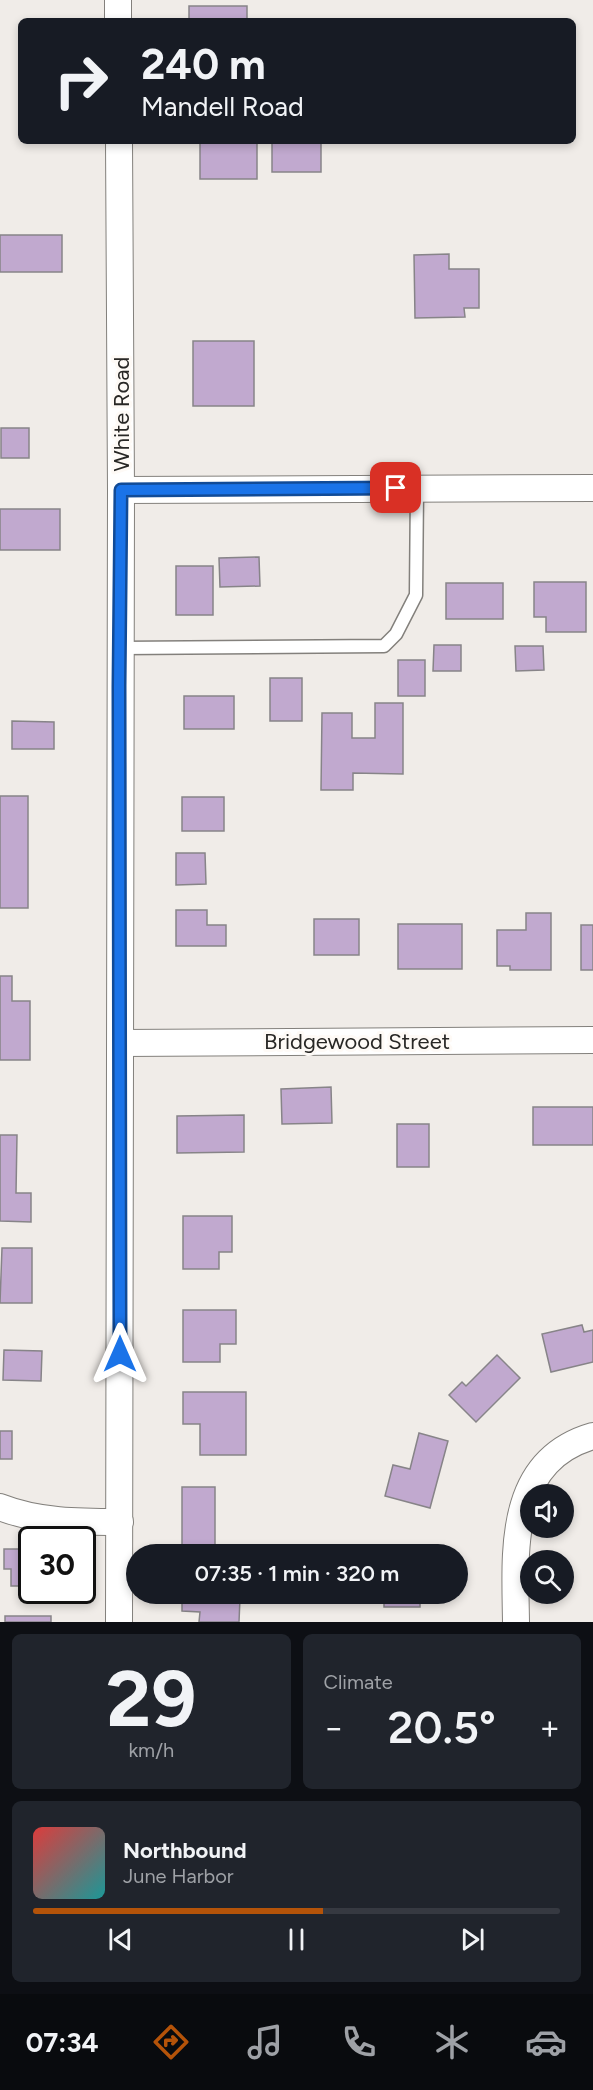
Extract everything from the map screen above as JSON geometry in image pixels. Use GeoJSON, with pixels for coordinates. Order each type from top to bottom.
{"type":"FeatureCollection","features":[{"type":"Feature","properties":{"kind":"street"},"geometry":{"type":"LineString","coordinates":[[118,0],[118,18]]}},
{"type":"Feature","properties":{"kind":"street","name":"White Road"},"geometry":{"type":"LineString","coordinates":[[119,144],[121,490],[119,1622]]}},
{"type":"Feature","properties":{"kind":"street"},"geometry":{"type":"LineString","coordinates":[[121,490],[593,488]]}},
{"type":"Feature","properties":{"kind":"street","name":"Bridgewood Street"},"geometry":{"type":"LineString","coordinates":[[120,1043],[593,1040]]}},
{"type":"Feature","properties":{"kind":"street"},"geometry":{"type":"LineString","coordinates":[[516,1622],[517,1536],[524,1501],[531,1485],[553,1458],[575,1443],[593,1436]]}},
{"type":"Feature","properties":{"kind":"street"},"geometry":{"type":"LineString","coordinates":[[0,1507],[29,1516],[81,1522],[120,1522]]}},
{"type":"Feature","properties":{"kind":"lane"},"geometry":{"type":"LineString","coordinates":[[120,648],[384,646],[396,634],[416,596],[417,488]]}},
{"type":"Feature","properties":{"kind":"building"},"geometry":{"type":"Polygon","coordinates":[[[189,6],[247,6],[247,18],[189,18],[189,6]]]}},
{"type":"Feature","properties":{"kind":"building"},"geometry":{"type":"Polygon","coordinates":[[[200,144],[257,144],[257,179],[200,179],[200,144]]]}},
{"type":"Feature","properties":{"kind":"building"},"geometry":{"type":"Polygon","coordinates":[[[272,144],[321,144],[321,172],[272,172],[272,144]]]}},
{"type":"Feature","properties":{"kind":"building"},"geometry":{"type":"Polygon","coordinates":[[[0,235],[62,235],[62,272],[0,272],[0,235]]]}},
{"type":"Feature","properties":{"kind":"building"},"geometry":{"type":"Polygon","coordinates":[[[449,254],[449,269],[479,269],[479,308],[464,308],[465,317],[415,318],[414,255],[449,254]]]}},
{"type":"Feature","properties":{"kind":"building"},"geometry":{"type":"Polygon","coordinates":[[[193,341],[254,341],[254,406],[193,406],[193,341]]]}},
{"type":"Feature","properties":{"kind":"building"},"geometry":{"type":"Polygon","coordinates":[[[1,428],[29,428],[29,458],[1,458],[1,428]]]}},
{"type":"Feature","properties":{"kind":"building"},"geometry":{"type":"Polygon","coordinates":[[[0,509],[60,509],[60,550],[0,550],[0,509]]]}},
{"type":"Feature","properties":{"kind":"building"},"geometry":{"type":"Polygon","coordinates":[[[259,557],[260,586],[220,587],[219,558],[259,557]]]}},
{"type":"Feature","properties":{"kind":"building"},"geometry":{"type":"Polygon","coordinates":[[[176,566],[213,566],[213,615],[176,615],[176,566]]]}},
{"type":"Feature","properties":{"kind":"building"},"geometry":{"type":"Polygon","coordinates":[[[534,582],[586,582],[586,632],[546,632],[546,617],[534,617],[534,582]]]}},
{"type":"Feature","properties":{"kind":"building"},"geometry":{"type":"Polygon","coordinates":[[[446,583],[503,583],[503,619],[446,619],[446,583]]]}},
{"type":"Feature","properties":{"kind":"building"},"geometry":{"type":"Polygon","coordinates":[[[434,645],[461,645],[461,671],[433,671],[434,645]]]}},
{"type":"Feature","properties":{"kind":"building"},"geometry":{"type":"Polygon","coordinates":[[[515,646],[543,646],[544,670],[516,671],[515,646]]]}},
{"type":"Feature","properties":{"kind":"building"},"geometry":{"type":"Polygon","coordinates":[[[398,660],[425,660],[425,696],[398,696],[398,660]]]}},
{"type":"Feature","properties":{"kind":"building"},"geometry":{"type":"Polygon","coordinates":[[[270,678],[302,678],[302,721],[270,721],[270,678]]]}},
{"type":"Feature","properties":{"kind":"building"},"geometry":{"type":"Polygon","coordinates":[[[184,696],[234,696],[234,729],[184,729],[184,696]]]}},
{"type":"Feature","properties":{"kind":"building"},"geometry":{"type":"Polygon","coordinates":[[[375,703],[403,703],[403,774],[353,773],[353,790],[321,790],[322,713],[352,713],[352,738],[375,738],[375,703]]]}},
{"type":"Feature","properties":{"kind":"building"},"geometry":{"type":"Polygon","coordinates":[[[12,721],[54,722],[54,749],[12,749],[12,721]]]}},
{"type":"Feature","properties":{"kind":"building"},"geometry":{"type":"Polygon","coordinates":[[[0,796],[28,796],[28,908],[0,908],[0,796]]]}},
{"type":"Feature","properties":{"kind":"building"},"geometry":{"type":"Polygon","coordinates":[[[182,797],[224,797],[224,831],[182,831],[182,797]]]}},
{"type":"Feature","properties":{"kind":"building"},"geometry":{"type":"Polygon","coordinates":[[[176,853],[205,853],[206,884],[176,885],[176,853]]]}},
{"type":"Feature","properties":{"kind":"building"},"geometry":{"type":"Polygon","coordinates":[[[176,910],[207,910],[207,925],[226,925],[226,946],[176,946],[176,910]]]}},
{"type":"Feature","properties":{"kind":"building"},"geometry":{"type":"Polygon","coordinates":[[[526,913],[551,913],[551,970],[510,970],[510,966],[497,966],[497,930],[526,930],[526,913]]]}},
{"type":"Feature","properties":{"kind":"building"},"geometry":{"type":"Polygon","coordinates":[[[314,919],[359,919],[359,955],[314,955],[314,919]]]}},
{"type":"Feature","properties":{"kind":"building"},"geometry":{"type":"Polygon","coordinates":[[[398,924],[462,924],[462,969],[398,969],[398,924]]]}},
{"type":"Feature","properties":{"kind":"building"},"geometry":{"type":"Polygon","coordinates":[[[581,925],[593,925],[593,970],[581,970],[581,925]]]}},
{"type":"Feature","properties":{"kind":"building"},"geometry":{"type":"Polygon","coordinates":[[[0,976],[12,976],[12,1001],[30,1001],[30,1060],[0,1060],[0,976]]]}},
{"type":"Feature","properties":{"kind":"building"},"geometry":{"type":"Polygon","coordinates":[[[331,1087],[332,1123],[282,1124],[281,1089],[331,1087]]]}},
{"type":"Feature","properties":{"kind":"building"},"geometry":{"type":"Polygon","coordinates":[[[533,1107],[593,1107],[593,1145],[533,1145],[533,1107]]]}},
{"type":"Feature","properties":{"kind":"building"},"geometry":{"type":"Polygon","coordinates":[[[244,1115],[244,1152],[177,1153],[177,1116],[244,1115]]]}},
{"type":"Feature","properties":{"kind":"building"},"geometry":{"type":"Polygon","coordinates":[[[397,1124],[429,1124],[429,1167],[397,1167],[397,1124]]]}},
{"type":"Feature","properties":{"kind":"building"},"geometry":{"type":"Polygon","coordinates":[[[0,1135],[17,1135],[16,1193],[31,1193],[31,1222],[0,1221],[0,1135]]]}},
{"type":"Feature","properties":{"kind":"building"},"geometry":{"type":"Polygon","coordinates":[[[183,1216],[232,1216],[232,1252],[219,1252],[219,1269],[183,1269],[183,1216]]]}},
{"type":"Feature","properties":{"kind":"building"},"geometry":{"type":"Polygon","coordinates":[[[2,1248],[32,1248],[32,1303],[0,1303],[2,1248]]]}},
{"type":"Feature","properties":{"kind":"building"},"geometry":{"type":"Polygon","coordinates":[[[183,1310],[236,1310],[236,1344],[220,1344],[220,1362],[183,1362],[183,1310]]]}},
{"type":"Feature","properties":{"kind":"building"},"geometry":{"type":"Polygon","coordinates":[[[582,1325],[584,1332],[593,1330],[593,1362],[551,1372],[542,1334],[582,1325]]]}},
{"type":"Feature","properties":{"kind":"building"},"geometry":{"type":"Polygon","coordinates":[[[4,1350],[42,1351],[41,1381],[3,1380],[4,1350]]]}},
{"type":"Feature","properties":{"kind":"building"},"geometry":{"type":"Polygon","coordinates":[[[497,1355],[520,1378],[476,1422],[449,1395],[462,1382],[466,1386],[497,1355]]]}},
{"type":"Feature","properties":{"kind":"building"},"geometry":{"type":"Polygon","coordinates":[[[183,1392],[246,1392],[246,1455],[200,1455],[200,1424],[183,1424],[183,1392]]]}},
{"type":"Feature","properties":{"kind":"building"},"geometry":{"type":"Polygon","coordinates":[[[0,1431],[12,1431],[12,1459],[0,1459],[0,1431]]]}},
{"type":"Feature","properties":{"kind":"building"},"geometry":{"type":"Polygon","coordinates":[[[419,1433],[448,1441],[430,1508],[385,1496],[393,1465],[410,1469],[419,1433]]]}},
{"type":"Feature","properties":{"kind":"building"},"geometry":{"type":"Polygon","coordinates":[[[182,1487],[215,1487],[215,1544],[182,1544],[182,1487]]]}},
{"type":"Feature","properties":{"kind":"building"},"geometry":{"type":"Polygon","coordinates":[[[4,1549],[18,1549],[18,1586],[11,1586],[11,1569],[4,1569],[4,1549]]]}},
{"type":"Feature","properties":{"kind":"building"},"geometry":{"type":"Polygon","coordinates":[[[182,1604],[240,1604],[239,1622],[199,1622],[200,1612],[182,1611],[182,1604]]]}},
{"type":"Feature","properties":{"kind":"building"},"geometry":{"type":"Polygon","coordinates":[[[384,1604],[420,1604],[420,1607],[384,1607],[384,1604]]]}},
{"type":"Feature","properties":{"kind":"building"},"geometry":{"type":"Polygon","coordinates":[[[5,1616],[51,1616],[51,1622],[5,1622],[5,1616]]]}},
{"type":"Feature","properties":{"kind":"route"},"geometry":{"type":"LineString","coordinates":[[120,1354],[121,490],[396,488]]}}]}
